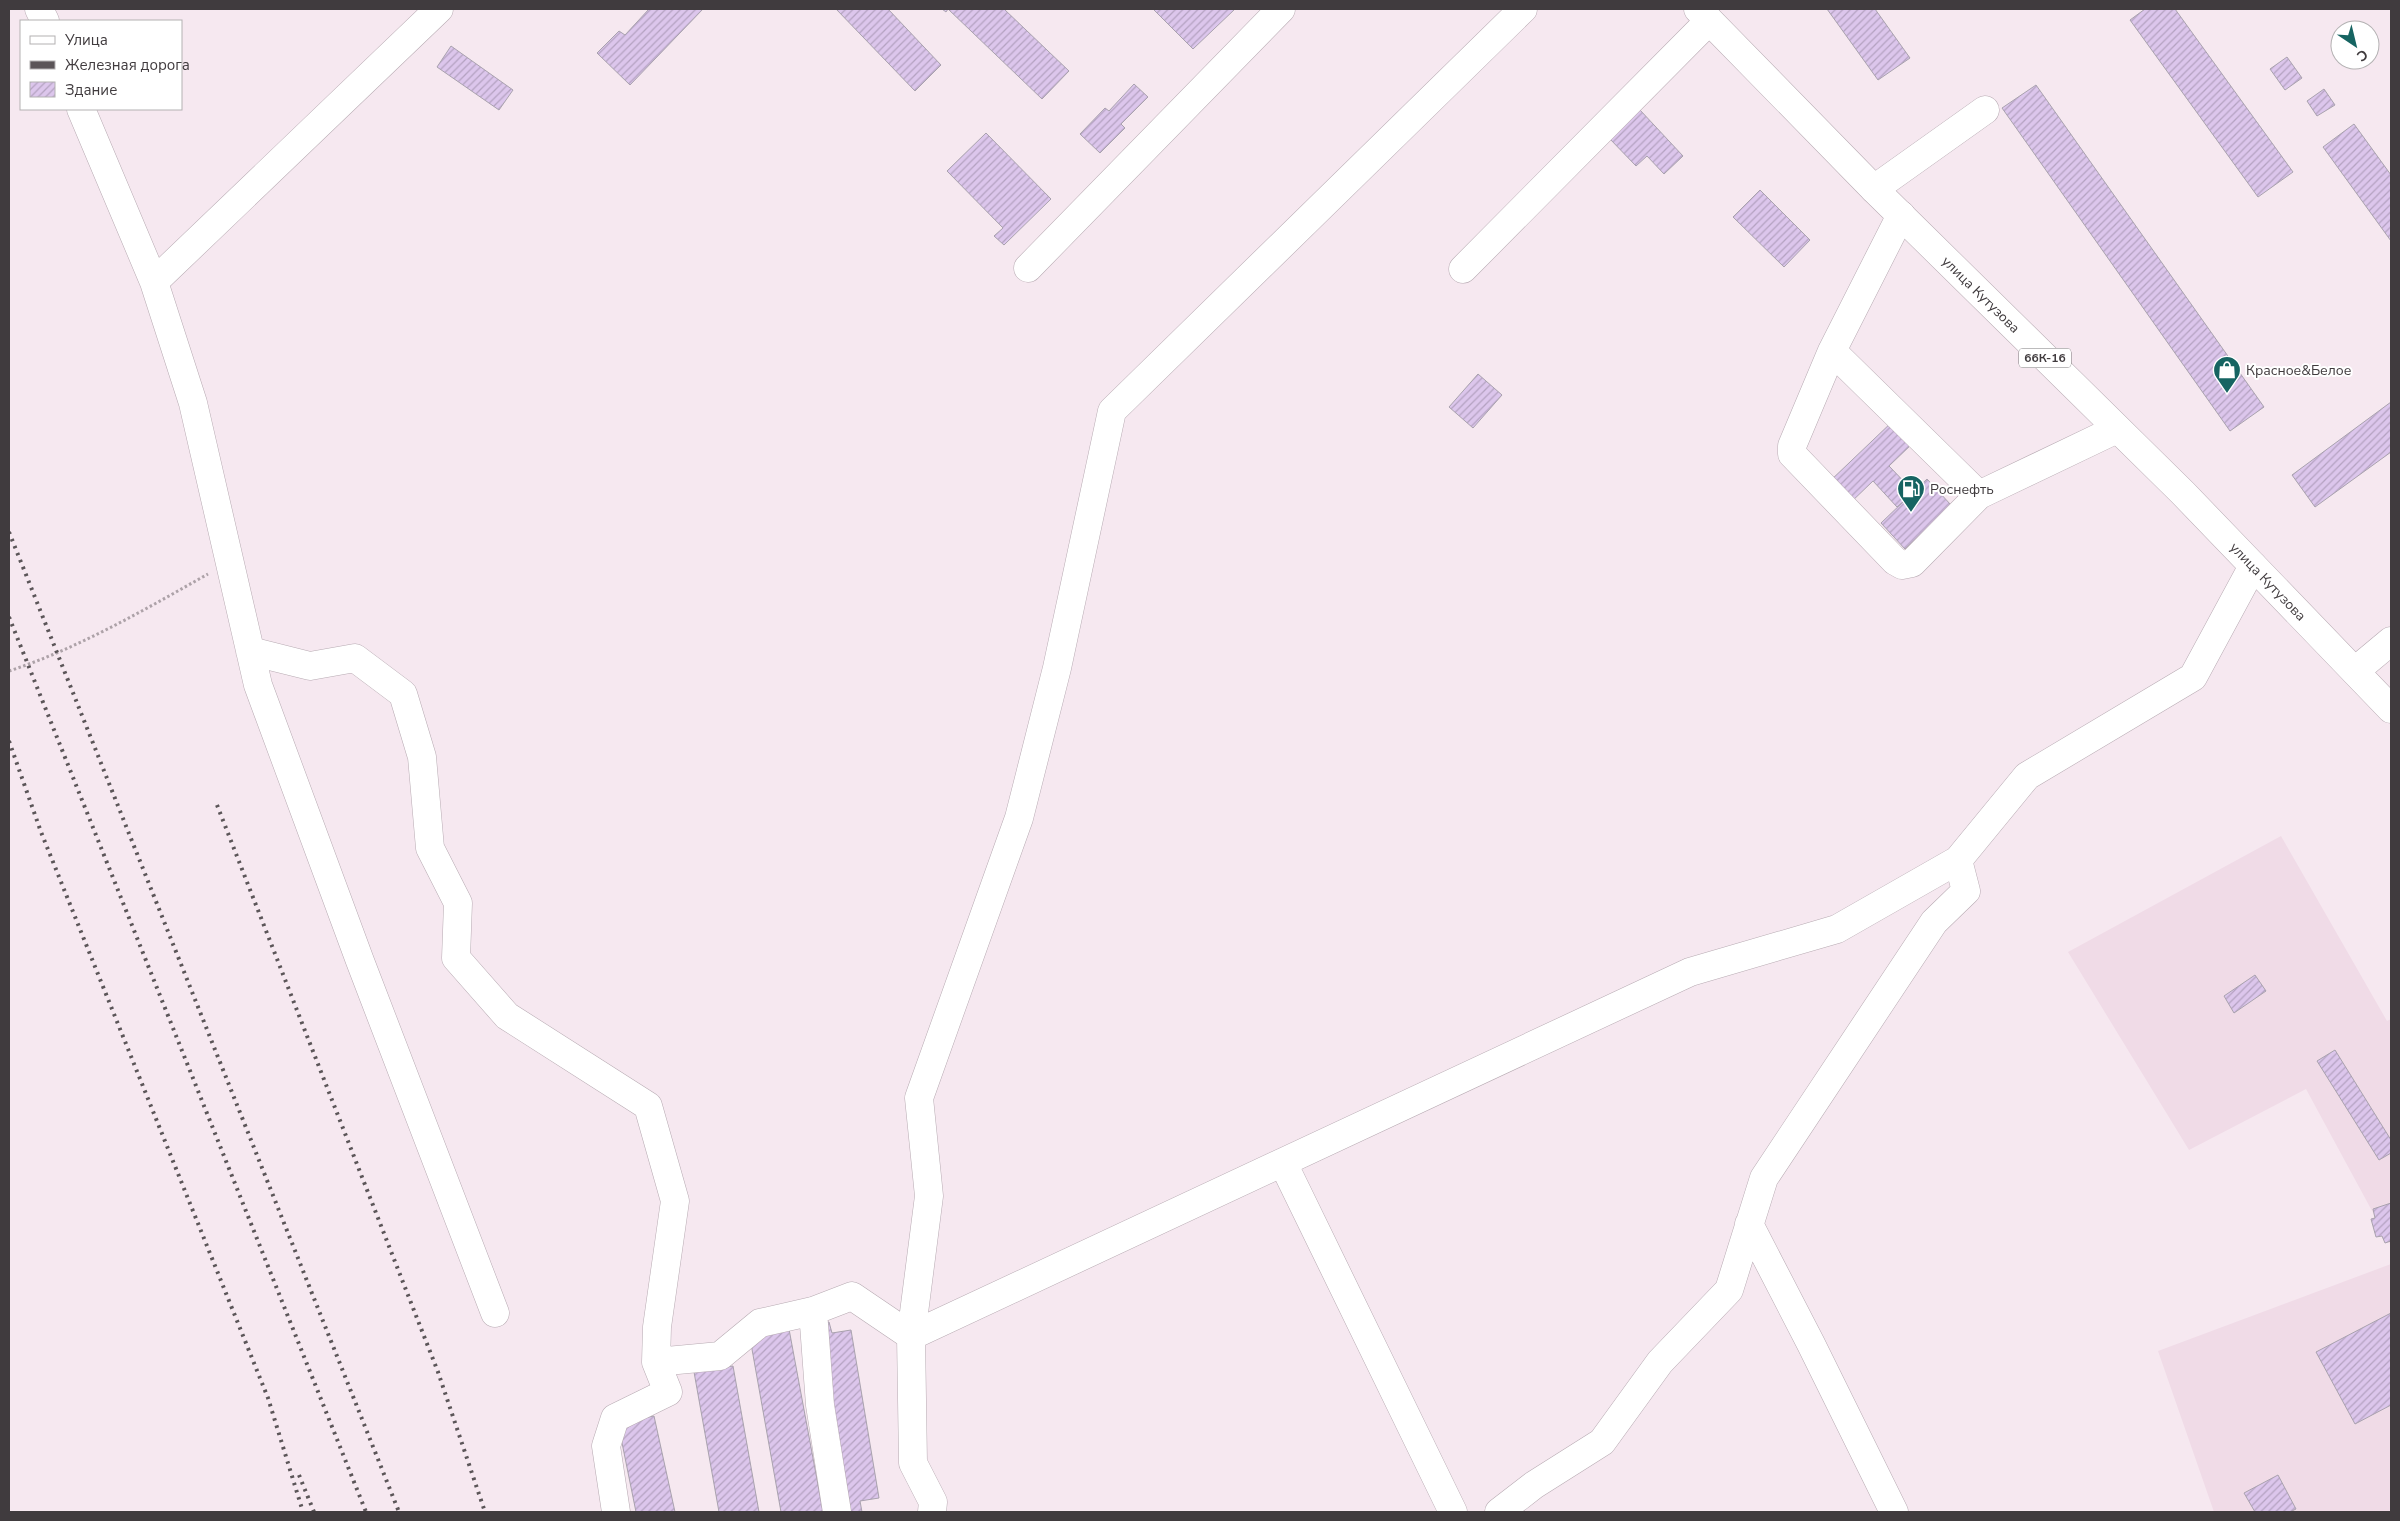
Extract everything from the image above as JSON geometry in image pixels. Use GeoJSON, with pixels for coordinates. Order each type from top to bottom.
{"type":"FeatureCollection","features":[{"type":"Feature","properties":{"kind":"street"},"geometry":{"type":"LineString","coordinates":[[154,282],[439,9]]}},
{"type":"Feature","properties":{"kind":"street"},"geometry":{"type":"LineString","coordinates":[[1028,268],[1281,9]]}},
{"type":"Feature","properties":{"kind":"street"},"geometry":{"type":"LineString","coordinates":[[932,1512],[933,1502],[913,1462],[911,1336],[929,1196],[919,1098],[1019,818],[1057,668],[1112,411],[1523,9]]}},
{"type":"Feature","properties":{"kind":"street"},"geometry":{"type":"LineString","coordinates":[[1463,269],[1704,15]]}},
{"type":"Feature","properties":{"kind":"street","name":"улица Кутузова"},"geometry":{"type":"LineString","coordinates":[[1704,15],[1874,189],[2183,493],[2391,709]]}},
{"type":"Feature","properties":{"kind":"street"},"geometry":{"type":"LineString","coordinates":[[81,110],[154,282],[193,403],[258,685],[343,915],[495,1313]]}},
{"type":"Feature","properties":{"kind":"street"},"geometry":{"type":"LineString","coordinates":[[1874,189],[1984,110]]}},
{"type":"Feature","properties":{"kind":"street"},"geometry":{"type":"LineString","coordinates":[[1901,215],[1832,351],[1792,446],[1792,454],[1895,561],[1902,565],[1912,563],[1979,495],[2117,429]]}},
{"type":"Feature","properties":{"kind":"street"},"geometry":{"type":"LineString","coordinates":[[1832,351],[1979,495]]}},
{"type":"Feature","properties":{"kind":"street"},"geometry":{"type":"LineString","coordinates":[[911,1336],[1690,972],[1838,929],[1958,860],[2028,776],[2193,677],[2252,566]]}},
{"type":"Feature","properties":{"kind":"street"},"geometry":{"type":"LineString","coordinates":[[2355,671],[2391,642]]}},
{"type":"Feature","properties":{"kind":"street"},"geometry":{"type":"LineString","coordinates":[[250,652],[310,666],[355,658],[403,694],[422,757],[430,848],[458,903],[456,958],[507,1016],[648,1106],[674,1201],[657,1327],[656,1362],[668,1392],[615,1418],[606,1446],[616,1512]]}},
{"type":"Feature","properties":{"kind":"street"},"geometry":{"type":"LineString","coordinates":[[1499,1512],[1534,1485],[1602,1442],[1660,1362],[1729,1290],[1764,1178],[1934,922],[1966,891],[1958,860]]}},
{"type":"Feature","properties":{"kind":"street"},"geometry":{"type":"LineString","coordinates":[[1283,1163],[1453,1512]]}},
{"type":"Feature","properties":{"kind":"street"},"geometry":{"type":"LineString","coordinates":[[1749,1224],[1894,1512]]}},
{"type":"Feature","properties":{"kind":"street"},"geometry":{"type":"LineString","coordinates":[[656,1362],[720,1356],[760,1323],[812,1311],[852,1296],[911,1336]]}},
{"type":"Feature","properties":{"kind":"street"},"geometry":{"type":"LineString","coordinates":[[812,1311],[820,1405],[837,1512]]}},
{"type":"Feature","properties":{"kind":"path"},"geometry":{"type":"LineString","coordinates":[[9,671],[27,665],[122,623],[229,562]]}},
{"type":"Feature","properties":{"kind":"shaded area"},"geometry":{"type":"Polygon","coordinates":[[[2281,836],[2387,1021],[2391,1019],[2391,1246],[2306,1089],[2189,1150],[2068,952],[2281,836]]]}},
{"type":"Feature","properties":{"kind":"shaded area"},"geometry":{"type":"Polygon","coordinates":[[[2391,1264],[2391,1512],[2214,1512],[2158,1351],[2391,1264]]]}},
{"type":"Feature","properties":{"kind":"building"},"geometry":{"type":"Polygon","coordinates":[[[649,9],[703,9],[630,85],[597,53],[619,31],[625,35],[649,9]]]}},
{"type":"Feature","properties":{"kind":"building"},"geometry":{"type":"Polygon","coordinates":[[[836,9],[888,9],[941,65],[915,91],[836,9]]]}},
{"type":"Feature","properties":{"kind":"building"},"geometry":{"type":"Polygon","coordinates":[[[948,9],[1004,9],[1069,71],[1042,99],[948,9]]]}},
{"type":"Feature","properties":{"kind":"building"},"geometry":{"type":"Polygon","coordinates":[[[1153,9],[1235,9],[1193,49],[1153,9]]]}},
{"type":"Feature","properties":{"kind":"building"},"geometry":{"type":"Polygon","coordinates":[[[1827,9],[1875,9],[1910,58],[1878,80],[1827,9]]]}},
{"type":"Feature","properties":{"kind":"building"},"geometry":{"type":"Polygon","coordinates":[[[2145,9],[2175,9],[2293,172],[2258,197],[2130,20],[2145,9]]]}},
{"type":"Feature","properties":{"kind":"building"},"geometry":{"type":"Polygon","coordinates":[[[451,46],[513,90],[499,110],[437,67],[451,46]]]}},
{"type":"Feature","properties":{"kind":"building"},"geometry":{"type":"Polygon","coordinates":[[[2287,57],[2302,78],[2285,90],[2270,69],[2287,57]]]}},
{"type":"Feature","properties":{"kind":"building"},"geometry":{"type":"Polygon","coordinates":[[[1134,84],[1148,97],[1121,124],[1125,128],[1100,153],[1080,134],[1105,108],[1109,111],[1134,84]]]}},
{"type":"Feature","properties":{"kind":"building"},"geometry":{"type":"Polygon","coordinates":[[[2036,85],[2264,407],[2230,431],[2002,108],[2036,85]]]}},
{"type":"Feature","properties":{"kind":"building"},"geometry":{"type":"Polygon","coordinates":[[[2324,89],[2335,105],[2317,116],[2307,101],[2324,89]]]}},
{"type":"Feature","properties":{"kind":"building"},"geometry":{"type":"Polygon","coordinates":[[[1640,110],[1683,156],[1664,174],[1647,156],[1636,166],[1609,138],[1640,110]]]}},
{"type":"Feature","properties":{"kind":"building"},"geometry":{"type":"Polygon","coordinates":[[[2354,124],[2391,175],[2391,241],[2323,147],[2354,124]]]}},
{"type":"Feature","properties":{"kind":"building"},"geometry":{"type":"Polygon","coordinates":[[[986,133],[1051,199],[1004,245],[994,236],[1003,228],[947,171],[986,133]]]}},
{"type":"Feature","properties":{"kind":"building"},"geometry":{"type":"Polygon","coordinates":[[[1760,190],[1810,240],[1784,267],[1733,217],[1760,190]]]}},
{"type":"Feature","properties":{"kind":"building"},"geometry":{"type":"Polygon","coordinates":[[[1478,374],[1502,395],[1473,428],[1449,407],[1478,374]]]}},
{"type":"Feature","properties":{"kind":"building"},"geometry":{"type":"Polygon","coordinates":[[[2391,402],[2391,452],[2315,507],[2292,475],[2391,402]]]}},
{"type":"Feature","properties":{"kind":"building"},"geometry":{"type":"Polygon","coordinates":[[[1894,420],[1914,442],[1889,466],[1914,492],[1897,507],[1873,481],[1848,505],[1828,483],[1894,420]]]}},
{"type":"Feature","properties":{"kind":"building"},"geometry":{"type":"Polygon","coordinates":[[[1927,479],[1951,505],[1905,549],[1881,523],[1927,479]]]}},
{"type":"Feature","properties":{"kind":"building"},"geometry":{"type":"Polygon","coordinates":[[[2255,975],[2266,991],[2234,1013],[2224,996],[2255,975]]]}},
{"type":"Feature","properties":{"kind":"building"},"geometry":{"type":"Polygon","coordinates":[[[2335,1050],[2391,1140],[2391,1153],[2379,1160],[2317,1061],[2335,1050]]]}},
{"type":"Feature","properties":{"kind":"building"},"geometry":{"type":"Polygon","coordinates":[[[2391,1203],[2391,1241],[2385,1243],[2382,1236],[2376,1237],[2371,1219],[2375,1218],[2373,1209],[2391,1203]]]}},
{"type":"Feature","properties":{"kind":"building"},"geometry":{"type":"Polygon","coordinates":[[[2391,1313],[2391,1405],[2355,1424],[2316,1352],[2391,1313]]]}},
{"type":"Feature","properties":{"kind":"building"},"geometry":{"type":"Polygon","coordinates":[[[829,1322],[832,1333],[851,1330],[879,1498],[860,1501],[862,1512],[841,1512],[808,1325],[829,1322]]]}},
{"type":"Feature","properties":{"kind":"building"},"geometry":{"type":"Polygon","coordinates":[[[789,1329],[823,1512],[781,1512],[750,1338],[789,1329]]]}},
{"type":"Feature","properties":{"kind":"building"},"geometry":{"type":"Polygon","coordinates":[[[733,1366],[759,1512],[719,1512],[694,1372],[733,1366]]]}},
{"type":"Feature","properties":{"kind":"building"},"geometry":{"type":"Polygon","coordinates":[[[654,1416],[675,1512],[636,1512],[618,1423],[654,1416]]]}},
{"type":"Feature","properties":{"kind":"building"},"geometry":{"type":"Polygon","coordinates":[[[2278,1475],[2296,1509],[2290,1512],[2255,1512],[2244,1493],[2278,1475]]]}},
{"type":"Feature","properties":{"kind":"railway"},"geometry":{"type":"LineString","coordinates":[[9,532],[399,1512]]}},
{"type":"Feature","properties":{"kind":"railway"},"geometry":{"type":"LineString","coordinates":[[9,617],[366,1512]]}},
{"type":"Feature","properties":{"kind":"railway"},"geometry":{"type":"LineString","coordinates":[[9,741],[41,832],[268,1398],[303,1512]]}},
{"type":"Feature","properties":{"kind":"railway"},"geometry":{"type":"LineString","coordinates":[[217,805],[438,1372],[485,1512]]}},
{"type":"Feature","properties":{"kind":"railway"},"geometry":{"type":"LineString","coordinates":[[299,1475],[314,1512]]}},
{"type":"Feature","properties":{"kind":"place","name":"Красное&Белое"},"geometry":{"type":"Point","coordinates":[2227,394]}},
{"type":"Feature","properties":{"kind":"place","name":"Роснефть"},"geometry":{"type":"Point","coordinates":[1911,513]}}]}
